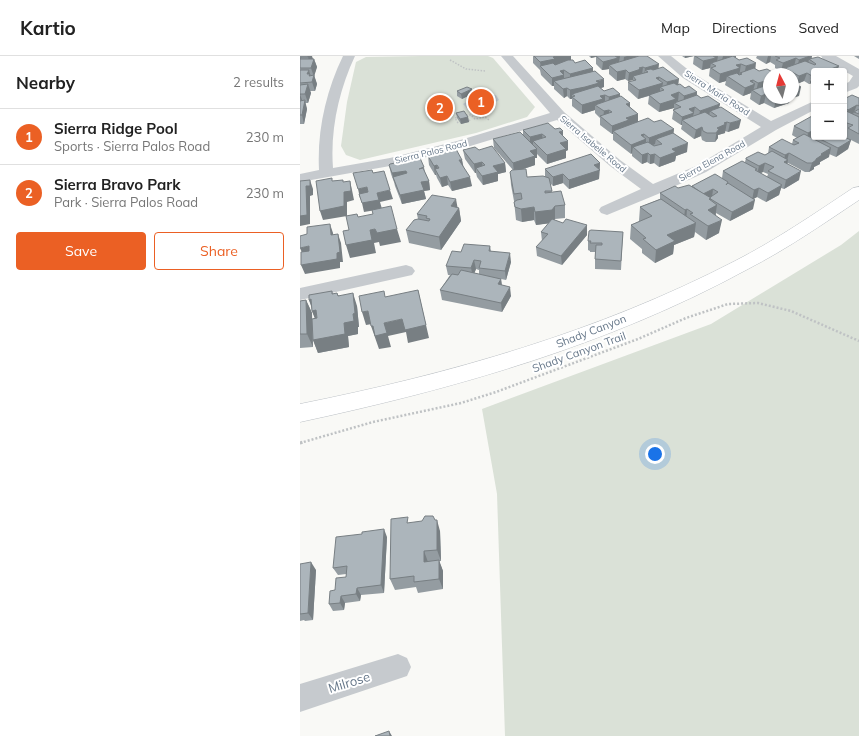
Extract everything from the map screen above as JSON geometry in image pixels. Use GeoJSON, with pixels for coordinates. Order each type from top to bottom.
{"type":"FeatureCollection","features":[{"type":"Feature","properties":{"kind":"main road","name":"Shady Canyon"},"geometry":{"type":"LineString","coordinates":[[300,413],[449,378],[525,355],[609,326],[740,266],[782,242],[859,192]]}},
{"type":"Feature","properties":{"kind":"street"},"geometry":{"type":"LineString","coordinates":[[326,174],[325,152],[330,119],[339,85],[349,56]]}},
{"type":"Feature","properties":{"kind":"street","name":"Sierra Isabelle Road"},"geometry":{"type":"LineString","coordinates":[[507,56],[559,115],[615,163],[653,191]]}},
{"type":"Feature","properties":{"kind":"street","name":"Sierra Maria Road"},"geometry":{"type":"LineString","coordinates":[[664,56],[688,75],[771,127]]}},
{"type":"Feature","properties":{"kind":"street"},"geometry":{"type":"LineString","coordinates":[[827,56],[859,74]]}},
{"type":"Feature","properties":{"kind":"street"},"geometry":{"type":"LineString","coordinates":[[847,88],[853,85],[859,77]]}},
{"type":"Feature","properties":{"kind":"street","name":"Sierra Elena Road"},"geometry":{"type":"LineString","coordinates":[[607,210],[701,169],[771,127],[811,107]]}},
{"type":"Feature","properties":{"kind":"street","name":"Sierra Palos Road"},"geometry":{"type":"LineString","coordinates":[[300,178],[390,162],[559,115]]}},
{"type":"Feature","properties":{"kind":"street"},"geometry":{"type":"LineString","coordinates":[[300,294],[406,271]]}},
{"type":"Feature","properties":{"kind":"street","name":"Milrose"},"geometry":{"type":"LineString","coordinates":[[300,698],[398,667]]}},
{"type":"Feature","properties":{"kind":"path"},"geometry":{"type":"LineString","coordinates":[[450,60],[458,67],[465,70],[485,71]]}},
{"type":"Feature","properties":{"kind":"path"},"geometry":{"type":"LineString","coordinates":[[466,115],[470,121]]}},
{"type":"Feature","properties":{"kind":"path"},"geometry":{"type":"LineString","coordinates":[[458,123],[455,118],[466,115],[471,115],[475,119],[485,117],[491,122]]}},
{"type":"Feature","properties":{"kind":"path","name":"Shady Canyon Trail"},"geometry":{"type":"LineString","coordinates":[[300,443],[373,422],[461,403],[496,392],[638,339],[686,318],[728,304],[758,303],[791,311],[859,341]]}},
{"type":"Feature","properties":{"kind":"shaded area"},"geometry":{"type":"Polygon","coordinates":[[[488,56],[493,58],[535,107],[527,117],[476,133],[360,160],[346,155],[341,146],[347,102],[356,62],[366,57],[488,56]]]}},
{"type":"Feature","properties":{"kind":"shaded area"},"geometry":{"type":"Polygon","coordinates":[[[496,95],[499,100],[487,107],[478,107],[475,111],[470,111],[463,104],[477,96],[496,95]]]}},
{"type":"Feature","properties":{"kind":"shaded area"},"geometry":{"type":"Polygon","coordinates":[[[859,231],[859,736],[505,736],[497,494],[482,409],[711,324],[841,245],[859,231]]]}},
{"type":"Feature","properties":{"kind":"building"},"geometry":{"type":"Polygon","coordinates":[[[534,56],[556,56],[553,57],[555,59],[540,62],[534,56]]]}},
{"type":"Feature","properties":{"kind":"building"},"geometry":{"type":"Polygon","coordinates":[[[596,56],[615,56],[618,58],[603,62],[596,56]]]}},
{"type":"Feature","properties":{"kind":"building"},"geometry":{"type":"Polygon","coordinates":[[[639,56],[647,56],[659,64],[639,68],[641,69],[629,73],[626,70],[617,72],[609,65],[639,56]]]}},
{"type":"Feature","properties":{"kind":"building"},"geometry":{"type":"Polygon","coordinates":[[[695,56],[713,56],[716,58],[703,61],[695,56]]]}},
{"type":"Feature","properties":{"kind":"building"},"geometry":{"type":"Polygon","coordinates":[[[733,56],[739,60],[747,58],[756,63],[746,66],[741,64],[736,65],[740,68],[720,74],[711,68],[716,66],[711,63],[733,56]]]}},
{"type":"Feature","properties":{"kind":"building"},"geometry":{"type":"Polygon","coordinates":[[[775,56],[810,56],[799,60],[796,58],[783,63],[776,60],[780,58],[775,56]]]}},
{"type":"Feature","properties":{"kind":"building"},"geometry":{"type":"Polygon","coordinates":[[[818,57],[839,66],[834,68],[811,68],[811,75],[807,73],[799,76],[799,68],[785,68],[805,61],[815,65],[816,64],[809,59],[818,57]]]}},
{"type":"Feature","properties":{"kind":"building"},"geometry":{"type":"Polygon","coordinates":[[[300,59],[314,59],[311,68],[300,68],[300,59]]]}},
{"type":"Feature","properties":{"kind":"building"},"geometry":{"type":"Polygon","coordinates":[[[568,60],[573,60],[575,63],[585,60],[593,68],[570,74],[564,70],[560,71],[564,75],[552,78],[540,66],[553,63],[555,65],[568,60]]]}},
{"type":"Feature","properties":{"kind":"building"},"geometry":{"type":"Polygon","coordinates":[[[663,67],[679,79],[667,82],[659,77],[656,78],[663,83],[639,90],[628,82],[636,80],[633,76],[648,72],[645,70],[653,70],[663,67]]]}},
{"type":"Feature","properties":{"kind":"building"},"geometry":{"type":"Polygon","coordinates":[[[754,68],[759,71],[763,70],[763,82],[758,83],[753,80],[750,81],[755,84],[745,88],[727,76],[737,73],[739,75],[742,74],[740,73],[754,68]]]}},
{"type":"Feature","properties":{"kind":"building"},"geometry":{"type":"Polygon","coordinates":[[[300,70],[309,70],[307,74],[310,74],[309,76],[314,75],[312,82],[300,83],[300,70]]]}},
{"type":"Feature","properties":{"kind":"building"},"geometry":{"type":"Polygon","coordinates":[[[595,71],[604,79],[596,81],[599,83],[585,87],[570,90],[567,88],[563,89],[554,81],[595,71]]]}},
{"type":"Feature","properties":{"kind":"building"},"geometry":{"type":"Polygon","coordinates":[[[674,83],[677,85],[680,84],[685,88],[689,86],[697,92],[684,96],[679,92],[671,95],[676,99],[660,104],[649,95],[664,90],[660,87],[674,83]]]}},
{"type":"Feature","properties":{"kind":"building"},"geometry":{"type":"Polygon","coordinates":[[[308,84],[305,94],[300,94],[300,85],[308,84]]]}},
{"type":"Feature","properties":{"kind":"building"},"geometry":{"type":"Polygon","coordinates":[[[598,86],[604,91],[613,88],[620,94],[609,97],[605,95],[600,96],[603,99],[582,105],[572,97],[575,96],[572,94],[598,86]]]}},
{"type":"Feature","properties":{"kind":"building"},"geometry":{"type":"Polygon","coordinates":[[[467,87],[472,89],[461,94],[457,91],[467,87]]]}},
{"type":"Feature","properties":{"kind":"building"},"geometry":{"type":"Polygon","coordinates":[[[763,87],[763,95],[761,96],[752,90],[763,87]]]}},
{"type":"Feature","properties":{"kind":"building"},"geometry":{"type":"Polygon","coordinates":[[[697,95],[701,98],[708,96],[720,104],[700,111],[695,107],[689,109],[694,113],[682,117],[673,110],[681,107],[674,103],[697,95]]]}},
{"type":"Feature","properties":{"kind":"building"},"geometry":{"type":"Polygon","coordinates":[[[852,95],[859,98],[859,106],[857,105],[847,110],[847,98],[852,95]]]}},
{"type":"Feature","properties":{"kind":"building"},"geometry":{"type":"Polygon","coordinates":[[[621,96],[630,103],[626,104],[638,114],[626,118],[629,120],[612,126],[600,116],[612,112],[609,110],[604,111],[595,105],[621,96]]]}},
{"type":"Feature","properties":{"kind":"building"},"geometry":{"type":"Polygon","coordinates":[[[305,100],[302,115],[300,115],[300,101],[305,100]]]}},
{"type":"Feature","properties":{"kind":"building"},"geometry":{"type":"Polygon","coordinates":[[[721,107],[741,120],[724,123],[726,124],[717,128],[719,129],[716,133],[707,133],[703,131],[702,127],[696,130],[682,120],[705,112],[713,117],[717,116],[710,111],[721,107]]]}},
{"type":"Feature","properties":{"kind":"building"},"geometry":{"type":"Polygon","coordinates":[[[859,109],[859,114],[854,112],[859,109]]]}},
{"type":"Feature","properties":{"kind":"building"},"geometry":{"type":"Polygon","coordinates":[[[464,111],[468,117],[460,119],[456,113],[464,111]]]}},
{"type":"Feature","properties":{"kind":"building"},"geometry":{"type":"Polygon","coordinates":[[[847,111],[859,117],[859,134],[848,128],[853,125],[847,123],[847,111]]]}},
{"type":"Feature","properties":{"kind":"building"},"geometry":{"type":"Polygon","coordinates":[[[811,117],[811,132],[808,133],[794,126],[811,117]]]}},
{"type":"Feature","properties":{"kind":"building"},"geometry":{"type":"Polygon","coordinates":[[[648,118],[654,122],[661,120],[674,129],[649,138],[644,134],[641,135],[646,139],[631,145],[613,131],[648,118]]]}},
{"type":"Feature","properties":{"kind":"building"},"geometry":{"type":"Polygon","coordinates":[[[548,123],[555,129],[560,128],[563,131],[559,132],[568,141],[560,143],[566,149],[547,155],[533,141],[546,137],[542,134],[530,137],[523,130],[548,123]]]}},
{"type":"Feature","properties":{"kind":"building"},"geometry":{"type":"Polygon","coordinates":[[[520,132],[537,149],[530,151],[535,156],[513,163],[493,139],[520,132]]]}},
{"type":"Feature","properties":{"kind":"building"},"geometry":{"type":"Polygon","coordinates":[[[673,133],[688,143],[672,149],[676,152],[660,158],[655,154],[650,155],[648,153],[642,155],[633,147],[648,142],[654,146],[662,144],[656,139],[673,133]]]}},
{"type":"Feature","properties":{"kind":"building"},"geometry":{"type":"Polygon","coordinates":[[[804,134],[811,138],[811,140],[816,140],[831,148],[821,154],[822,155],[812,163],[807,163],[789,153],[785,155],[769,147],[782,139],[794,145],[799,143],[793,140],[804,134]]]}},
{"type":"Feature","properties":{"kind":"building"},"geometry":{"type":"Polygon","coordinates":[[[847,138],[851,140],[838,148],[822,140],[847,140],[847,138]]]}},
{"type":"Feature","properties":{"kind":"building"},"geometry":{"type":"Polygon","coordinates":[[[492,146],[505,163],[493,166],[498,172],[482,176],[476,168],[485,165],[482,162],[474,164],[463,150],[475,147],[479,150],[492,146]]]}},
{"type":"Feature","properties":{"kind":"building"},"geometry":{"type":"Polygon","coordinates":[[[456,149],[462,160],[459,160],[470,177],[450,182],[447,176],[440,178],[435,169],[439,168],[437,165],[434,166],[428,156],[456,149]]]}},
{"type":"Feature","properties":{"kind":"building"},"geometry":{"type":"Polygon","coordinates":[[[772,151],[788,160],[784,162],[801,171],[786,180],[768,171],[774,167],[765,163],[759,166],[746,159],[758,152],[765,155],[772,151]]]}},
{"type":"Feature","properties":{"kind":"building"},"geometry":{"type":"Polygon","coordinates":[[[591,154],[600,163],[594,165],[600,170],[569,180],[563,174],[553,177],[545,169],[591,154]]]}},
{"type":"Feature","properties":{"kind":"building"},"geometry":{"type":"Polygon","coordinates":[[[420,158],[424,167],[419,169],[423,168],[429,181],[421,182],[424,190],[400,195],[393,177],[407,173],[406,171],[392,173],[389,165],[420,158]]]}},
{"type":"Feature","properties":{"kind":"building"},"geometry":{"type":"Polygon","coordinates":[[[742,161],[782,185],[768,193],[759,188],[754,190],[723,171],[742,161]]]}},
{"type":"Feature","properties":{"kind":"building"},"geometry":{"type":"Polygon","coordinates":[[[526,169],[527,177],[543,176],[549,178],[552,191],[545,191],[545,193],[561,191],[565,205],[555,206],[552,210],[535,212],[534,207],[521,209],[515,207],[514,202],[522,199],[521,193],[514,194],[510,172],[512,170],[526,169]]]}},
{"type":"Feature","properties":{"kind":"building"},"geometry":{"type":"Polygon","coordinates":[[[372,170],[373,173],[384,171],[390,190],[377,193],[379,200],[362,203],[359,194],[368,192],[367,187],[358,189],[353,173],[372,170]]]}},
{"type":"Feature","properties":{"kind":"building"},"geometry":{"type":"Polygon","coordinates":[[[715,174],[728,182],[726,185],[728,183],[755,200],[732,212],[709,198],[718,192],[713,189],[703,194],[692,186],[715,174]]]}},
{"type":"Feature","properties":{"kind":"building"},"geometry":{"type":"Polygon","coordinates":[[[332,178],[332,181],[350,181],[351,191],[344,192],[344,206],[320,211],[316,181],[332,178]]]}},
{"type":"Feature","properties":{"kind":"building"},"geometry":{"type":"Polygon","coordinates":[[[310,180],[310,186],[306,186],[307,215],[300,216],[300,181],[310,180]]]}},
{"type":"Feature","properties":{"kind":"building"},"geometry":{"type":"Polygon","coordinates":[[[689,185],[711,198],[709,199],[717,205],[708,210],[722,220],[708,226],[690,214],[693,213],[687,209],[685,210],[660,193],[675,186],[678,188],[689,185]]]}},
{"type":"Feature","properties":{"kind":"building"},"geometry":{"type":"Polygon","coordinates":[[[432,195],[456,199],[451,206],[459,208],[439,237],[406,230],[414,220],[418,219],[429,221],[430,219],[426,218],[427,216],[417,214],[432,195]]]}},
{"type":"Feature","properties":{"kind":"building"},"geometry":{"type":"Polygon","coordinates":[[[661,199],[696,223],[667,235],[675,241],[656,250],[643,239],[646,238],[631,225],[652,216],[640,207],[661,199]]]}},
{"type":"Feature","properties":{"kind":"building"},"geometry":{"type":"Polygon","coordinates":[[[391,206],[397,229],[377,233],[375,229],[370,230],[372,240],[346,245],[343,231],[349,230],[346,216],[357,214],[358,217],[373,214],[372,210],[391,206]]]}},
{"type":"Feature","properties":{"kind":"building"},"geometry":{"type":"Polygon","coordinates":[[[552,219],[563,223],[566,219],[587,225],[561,256],[536,247],[548,234],[541,232],[552,219]]]}},
{"type":"Feature","properties":{"kind":"building"},"geometry":{"type":"Polygon","coordinates":[[[330,224],[331,235],[338,234],[340,252],[337,253],[337,259],[301,265],[301,252],[309,251],[309,246],[300,248],[300,236],[307,234],[307,227],[330,224]]]}},
{"type":"Feature","properties":{"kind":"building"},"geometry":{"type":"Polygon","coordinates":[[[589,231],[623,232],[621,261],[595,259],[596,245],[602,245],[602,243],[590,243],[591,241],[588,241],[589,231]]]}},
{"type":"Feature","properties":{"kind":"building"},"geometry":{"type":"Polygon","coordinates":[[[464,244],[490,246],[489,251],[510,253],[505,271],[479,268],[481,261],[474,260],[471,268],[446,266],[452,251],[461,252],[464,244]]]}},
{"type":"Feature","properties":{"kind":"building"},"geometry":{"type":"Polygon","coordinates":[[[461,270],[501,279],[498,284],[510,287],[501,303],[440,290],[452,274],[458,275],[461,270]]]}},
{"type":"Feature","properties":{"kind":"building"},"geometry":{"type":"Polygon","coordinates":[[[418,290],[426,325],[405,330],[402,319],[384,323],[387,333],[375,336],[368,311],[362,312],[359,296],[384,291],[385,297],[418,290]]]}},
{"type":"Feature","properties":{"kind":"building"},"geometry":{"type":"Polygon","coordinates":[[[332,291],[332,294],[337,293],[338,296],[353,293],[355,313],[353,314],[354,321],[344,323],[345,334],[313,340],[312,319],[317,318],[316,310],[312,311],[311,299],[309,300],[309,295],[332,291]]]}},
{"type":"Feature","properties":{"kind":"building"},"geometry":{"type":"Polygon","coordinates":[[[306,300],[307,334],[300,334],[300,301],[306,300]]]}},
{"type":"Feature","properties":{"kind":"building"},"geometry":{"type":"Polygon","coordinates":[[[425,516],[433,516],[435,520],[437,520],[437,550],[424,551],[424,562],[439,560],[439,579],[414,582],[414,576],[390,579],[391,519],[408,517],[407,523],[422,521],[425,516]]]}},
{"type":"Feature","properties":{"kind":"building"},"geometry":{"type":"Polygon","coordinates":[[[384,529],[381,585],[357,588],[356,594],[341,596],[340,603],[329,604],[330,591],[335,590],[336,578],[346,577],[347,566],[333,568],[336,537],[362,534],[362,532],[384,529]]]}},
{"type":"Feature","properties":{"kind":"building"},"geometry":{"type":"Polygon","coordinates":[[[311,562],[308,613],[300,614],[300,564],[311,562]]]}},
{"type":"Feature","properties":{"kind":"building"},"geometry":{"type":"Polygon","coordinates":[[[389,731],[390,736],[375,736],[389,731]]]}},
{"type":"Feature","properties":{"kind":"place","name":"Sierra Ridge Pool"},"geometry":{"type":"Point","coordinates":[481,102]}},
{"type":"Feature","properties":{"kind":"place","name":"Sierra Bravo Park"},"geometry":{"type":"Point","coordinates":[440,108]}}]}
